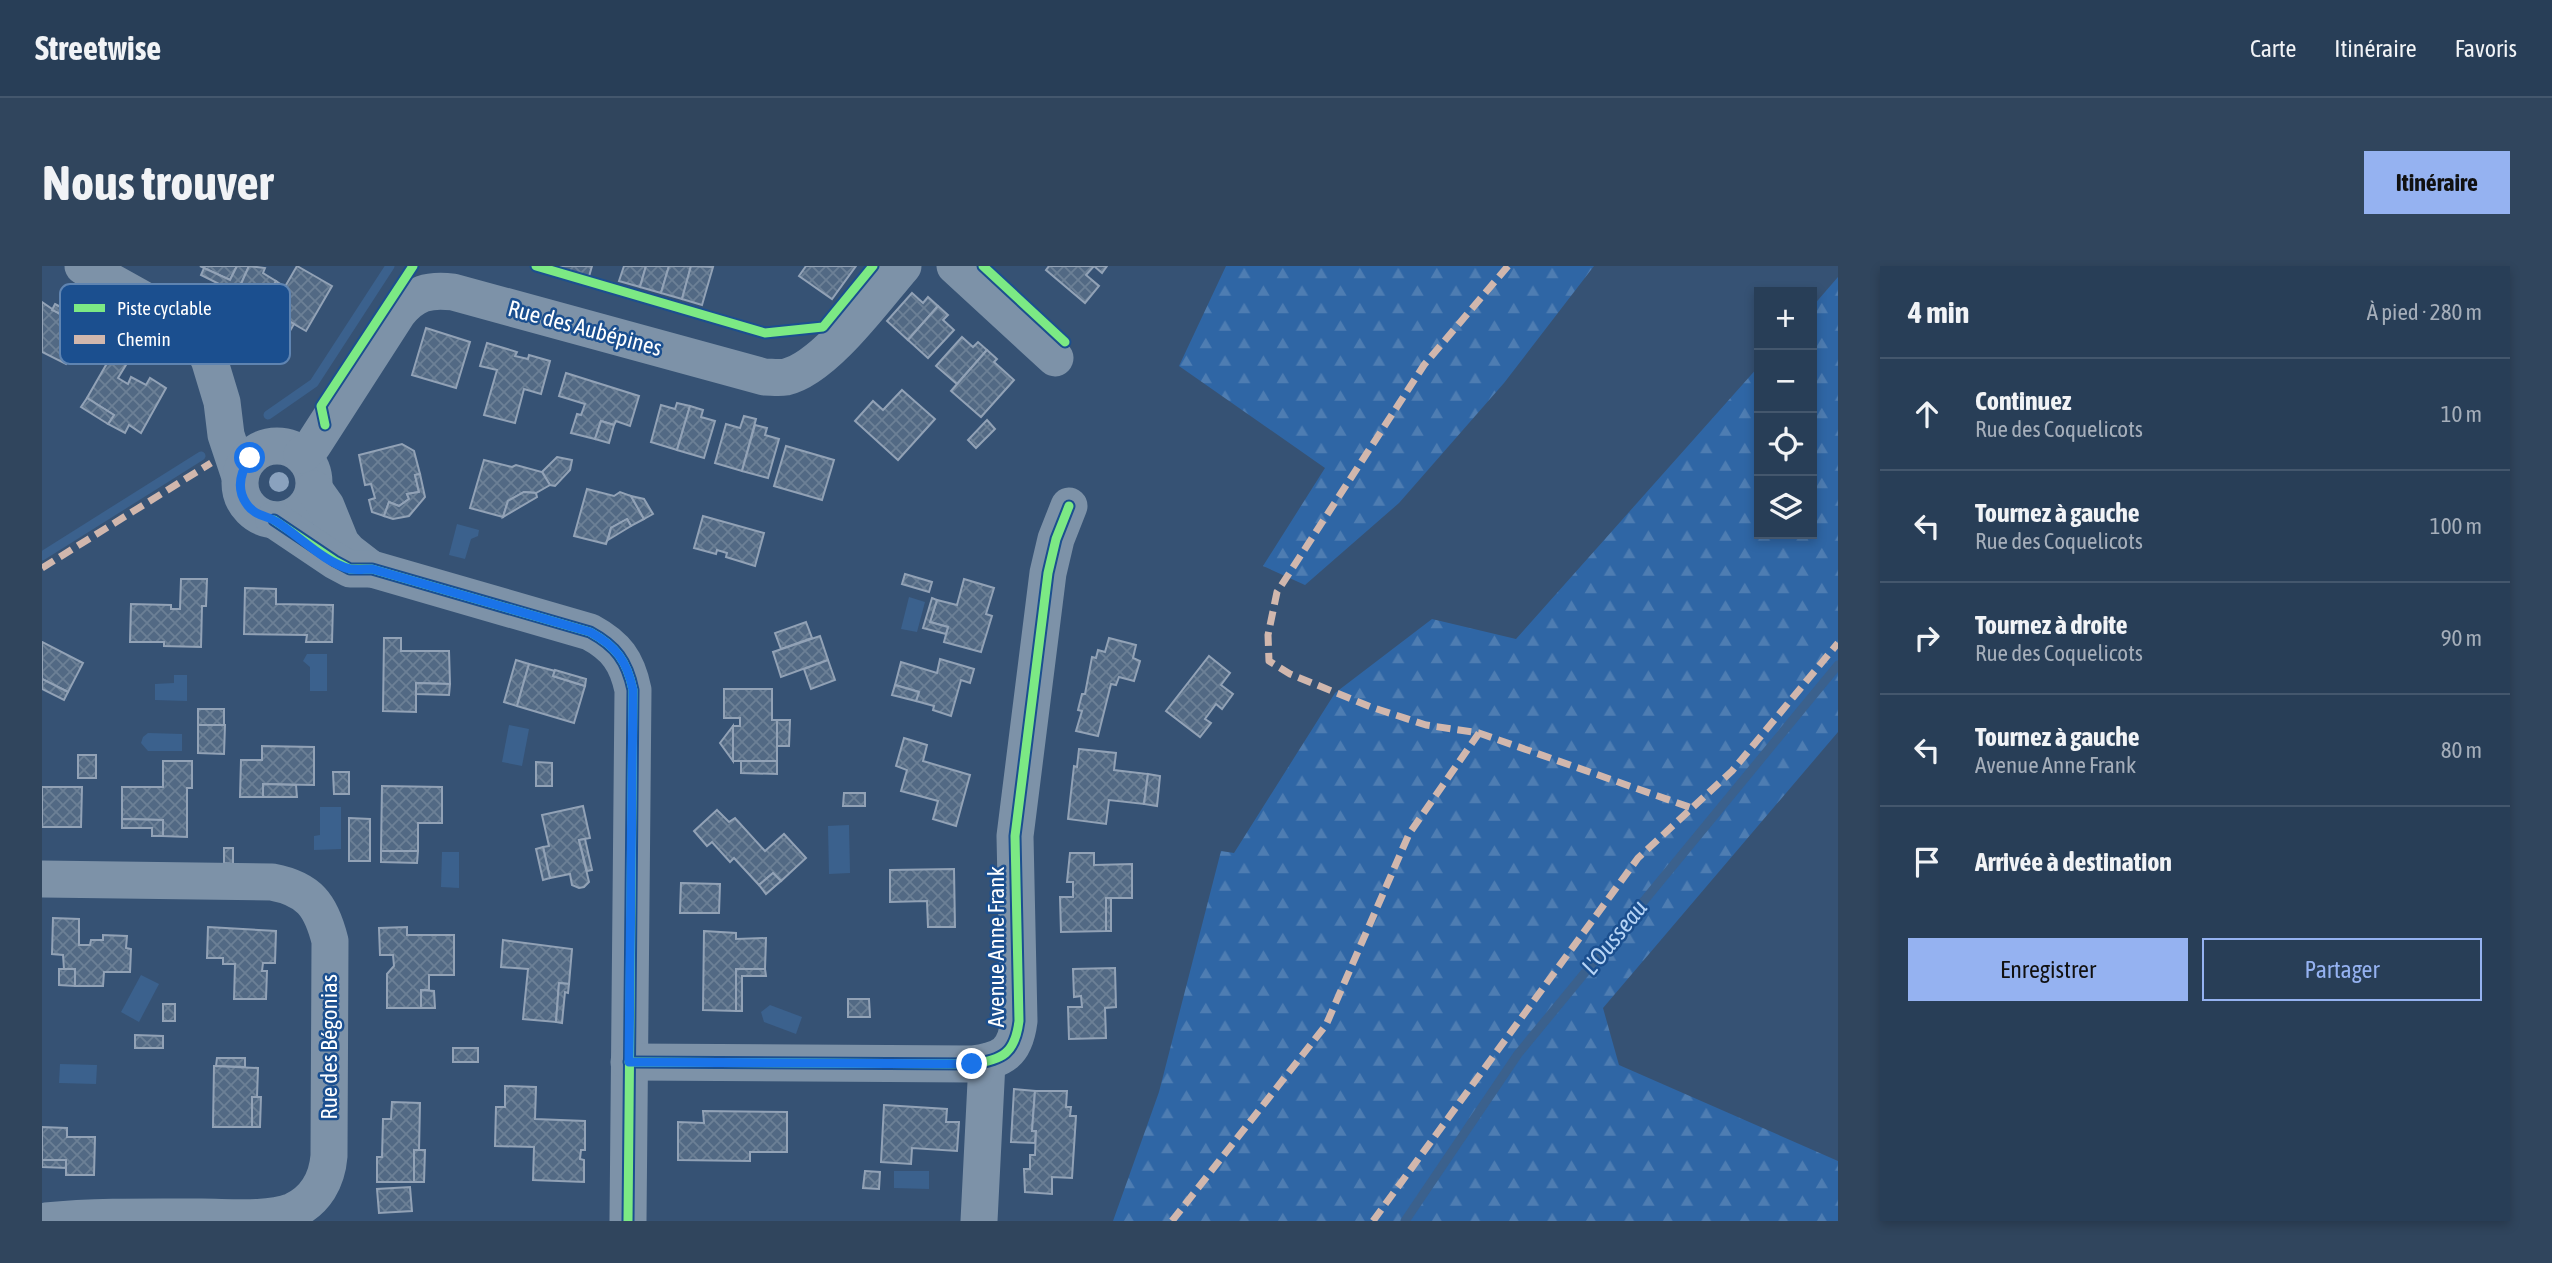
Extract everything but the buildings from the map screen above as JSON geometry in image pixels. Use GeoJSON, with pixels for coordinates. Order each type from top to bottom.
{"type":"FeatureCollection","features":[{"type":"Feature","properties":{"kind":"street"},"geometry":{"type":"LineString","coordinates":[[83,266],[115,284]]}},
{"type":"Feature","properties":{"kind":"street","name":"Rue des Aubépines"},"geometry":{"type":"LineString","coordinates":[[285,451],[313,444],[398,313],[415,296],[427,291],[453,292],[764,377],[784,377],[804,370],[822,358],[903,266]]}},
{"type":"Feature","properties":{"kind":"street"},"geometry":{"type":"LineString","coordinates":[[955,266],[1055,358]]}},
{"type":"Feature","properties":{"kind":"street"},"geometry":{"type":"LineString","coordinates":[[211,364],[222,402],[226,435],[240,477],[242,495],[247,506],[256,514],[274,520],[314,549],[351,569],[372,569],[590,632],[606,640],[624,659],[633,690],[628,1221]]}},
{"type":"Feature","properties":{"kind":"street"},"geometry":{"type":"LineString","coordinates":[[222,402],[285,451],[310,465],[314,477],[310,501],[292,517],[274,520]]}},
{"type":"Feature","properties":{"kind":"street"},"geometry":{"type":"LineString","coordinates":[[240,477],[250,458],[285,451]]}},
{"type":"Feature","properties":{"kind":"street"},"geometry":{"type":"LineString","coordinates":[[314,489],[326,506],[341,542],[349,552],[372,569]]}},
{"type":"Feature","properties":{"kind":"street","name":"Avenue Anne Frank"},"geometry":{"type":"LineString","coordinates":[[987,1062],[1007,1053],[1017,1036],[1019,1021],[1015,836],[1048,573],[1056,539],[1069,506]]}},
{"type":"Feature","properties":{"kind":"street","name":"Rue des Bégonias"},"geometry":{"type":"LineString","coordinates":[[42,879],[284,884],[305,893],[315,903],[330,941],[329,1156],[324,1180],[311,1199],[292,1211],[265,1218],[148,1217],[46,1221]]}},
{"type":"Feature","properties":{"kind":"street"},"geometry":{"type":"LineString","coordinates":[[629,1062],[987,1062],[979,1221]]}},
{"type":"Feature","properties":{"kind":"green space"},"geometry":{"type":"Polygon","coordinates":[[[1226,266],[1594,266],[1504,383],[1399,503],[1305,585],[1263,566],[1325,468],[1179,366],[1226,266]]]}},
{"type":"Feature","properties":{"kind":"green space"},"geometry":{"type":"Polygon","coordinates":[[[1838,277],[1838,732],[1603,1008],[1619,1065],[1838,1161],[1838,1221],[1113,1221],[1159,1092],[1221,851],[1234,853],[1335,693],[1432,619],[1516,639],[1754,372],[1754,539],[1817,539],[1817,301],[1838,277]]]}},
{"type":"Feature","properties":{"kind":"shaded area"},"geometry":{"type":"Polygon","coordinates":[[[457,524],[479,530],[478,536],[471,539],[465,559],[449,555],[457,524]]]}},
{"type":"Feature","properties":{"kind":"shaded area"},"geometry":{"type":"Polygon","coordinates":[[[909,597],[925,602],[917,632],[901,629],[909,597]]]}},
{"type":"Feature","properties":{"kind":"shaded area"},"geometry":{"type":"Polygon","coordinates":[[[307,654],[327,654],[327,691],[310,691],[310,667],[303,661],[307,654]]]}},
{"type":"Feature","properties":{"kind":"shaded area"},"geometry":{"type":"Polygon","coordinates":[[[174,675],[187,675],[187,701],[155,700],[155,684],[174,683],[174,675]]]}},
{"type":"Feature","properties":{"kind":"shaded area"},"geometry":{"type":"Polygon","coordinates":[[[509,725],[529,729],[522,766],[502,762],[509,725]]]}},
{"type":"Feature","properties":{"kind":"shaded area"},"geometry":{"type":"Polygon","coordinates":[[[148,733],[182,734],[182,751],[148,751],[141,743],[148,733]]]}},
{"type":"Feature","properties":{"kind":"shaded area"},"geometry":{"type":"Polygon","coordinates":[[[320,807],[341,807],[341,849],[314,850],[314,836],[320,835],[320,807]]]}},
{"type":"Feature","properties":{"kind":"shaded area"},"geometry":{"type":"Polygon","coordinates":[[[849,825],[850,873],[829,874],[828,826],[849,825]]]}},
{"type":"Feature","properties":{"kind":"shaded area"},"geometry":{"type":"Polygon","coordinates":[[[442,852],[459,852],[459,888],[441,887],[442,852]]]}},
{"type":"Feature","properties":{"kind":"shaded area"},"geometry":{"type":"Polygon","coordinates":[[[141,975],[159,984],[139,1022],[121,1012],[141,975]]]}},
{"type":"Feature","properties":{"kind":"shaded area"},"geometry":{"type":"Polygon","coordinates":[[[770,1005],[802,1017],[796,1034],[764,1022],[761,1012],[770,1005]]]}},
{"type":"Feature","properties":{"kind":"shaded area"},"geometry":{"type":"Polygon","coordinates":[[[60,1064],[97,1065],[96,1084],[59,1083],[60,1064]]]}},
{"type":"Feature","properties":{"kind":"shaded area"},"geometry":{"type":"Polygon","coordinates":[[[894,1171],[929,1171],[929,1189],[894,1188],[894,1171]]]}},
{"type":"Feature","properties":{"kind":"waterway"},"geometry":{"type":"LineString","coordinates":[[268,415],[314,383],[390,266]]}},
{"type":"Feature","properties":{"kind":"waterway"},"geometry":{"type":"LineString","coordinates":[[42,556],[201,456]]}},
{"type":"Feature","properties":{"kind":"waterway","name":"L'Ousseau"},"geometry":{"type":"LineString","coordinates":[[1405,1221],[1518,1054],[1838,665]]}},
{"type":"Feature","properties":{"kind":"marked path"},"geometry":{"type":"LineString","coordinates":[[1508,266],[1424,365],[1277,592],[1268,635],[1269,661],[1290,674],[1371,707],[1426,725],[1479,733],[1692,808]]}},
{"type":"Feature","properties":{"kind":"marked path"},"geometry":{"type":"LineString","coordinates":[[42,568],[211,463]]}},
{"type":"Feature","properties":{"kind":"marked path"},"geometry":{"type":"LineString","coordinates":[[1373,1221],[1638,858],[1732,771],[1838,643]]}},
{"type":"Feature","properties":{"kind":"marked path"},"geometry":{"type":"LineString","coordinates":[[1172,1221],[1326,1025],[1409,834],[1479,733]]}},
{"type":"Feature","properties":{"kind":"cycle path"},"geometry":{"type":"LineString","coordinates":[[325,425],[321,406],[413,266]]}},
{"type":"Feature","properties":{"kind":"cycle path"},"geometry":{"type":"LineString","coordinates":[[536,266],[765,333],[823,327],[873,266]]}},
{"type":"Feature","properties":{"kind":"cycle path"},"geometry":{"type":"LineString","coordinates":[[983,266],[1065,342]]}},
{"type":"Feature","properties":{"kind":"cycle path"},"geometry":{"type":"LineString","coordinates":[[629,1062],[972,1064],[992,1060],[1011,1048],[1019,1021],[1015,836],[1048,573],[1056,539],[1069,506]]}},
{"type":"Feature","properties":{"kind":"cycle path"},"geometry":{"type":"LineString","coordinates":[[274,520],[350,569],[372,569],[590,632],[607,643],[624,663],[633,690],[628,1221]]}},
{"type":"Feature","properties":{"kind":"route"},"geometry":{"type":"LineString","coordinates":[[250,458],[240,477],[242,495],[247,506],[256,514],[274,520],[335,561],[351,569],[372,569],[590,632],[606,640],[624,659],[633,690],[629,1062],[972,1064]]}}]}
